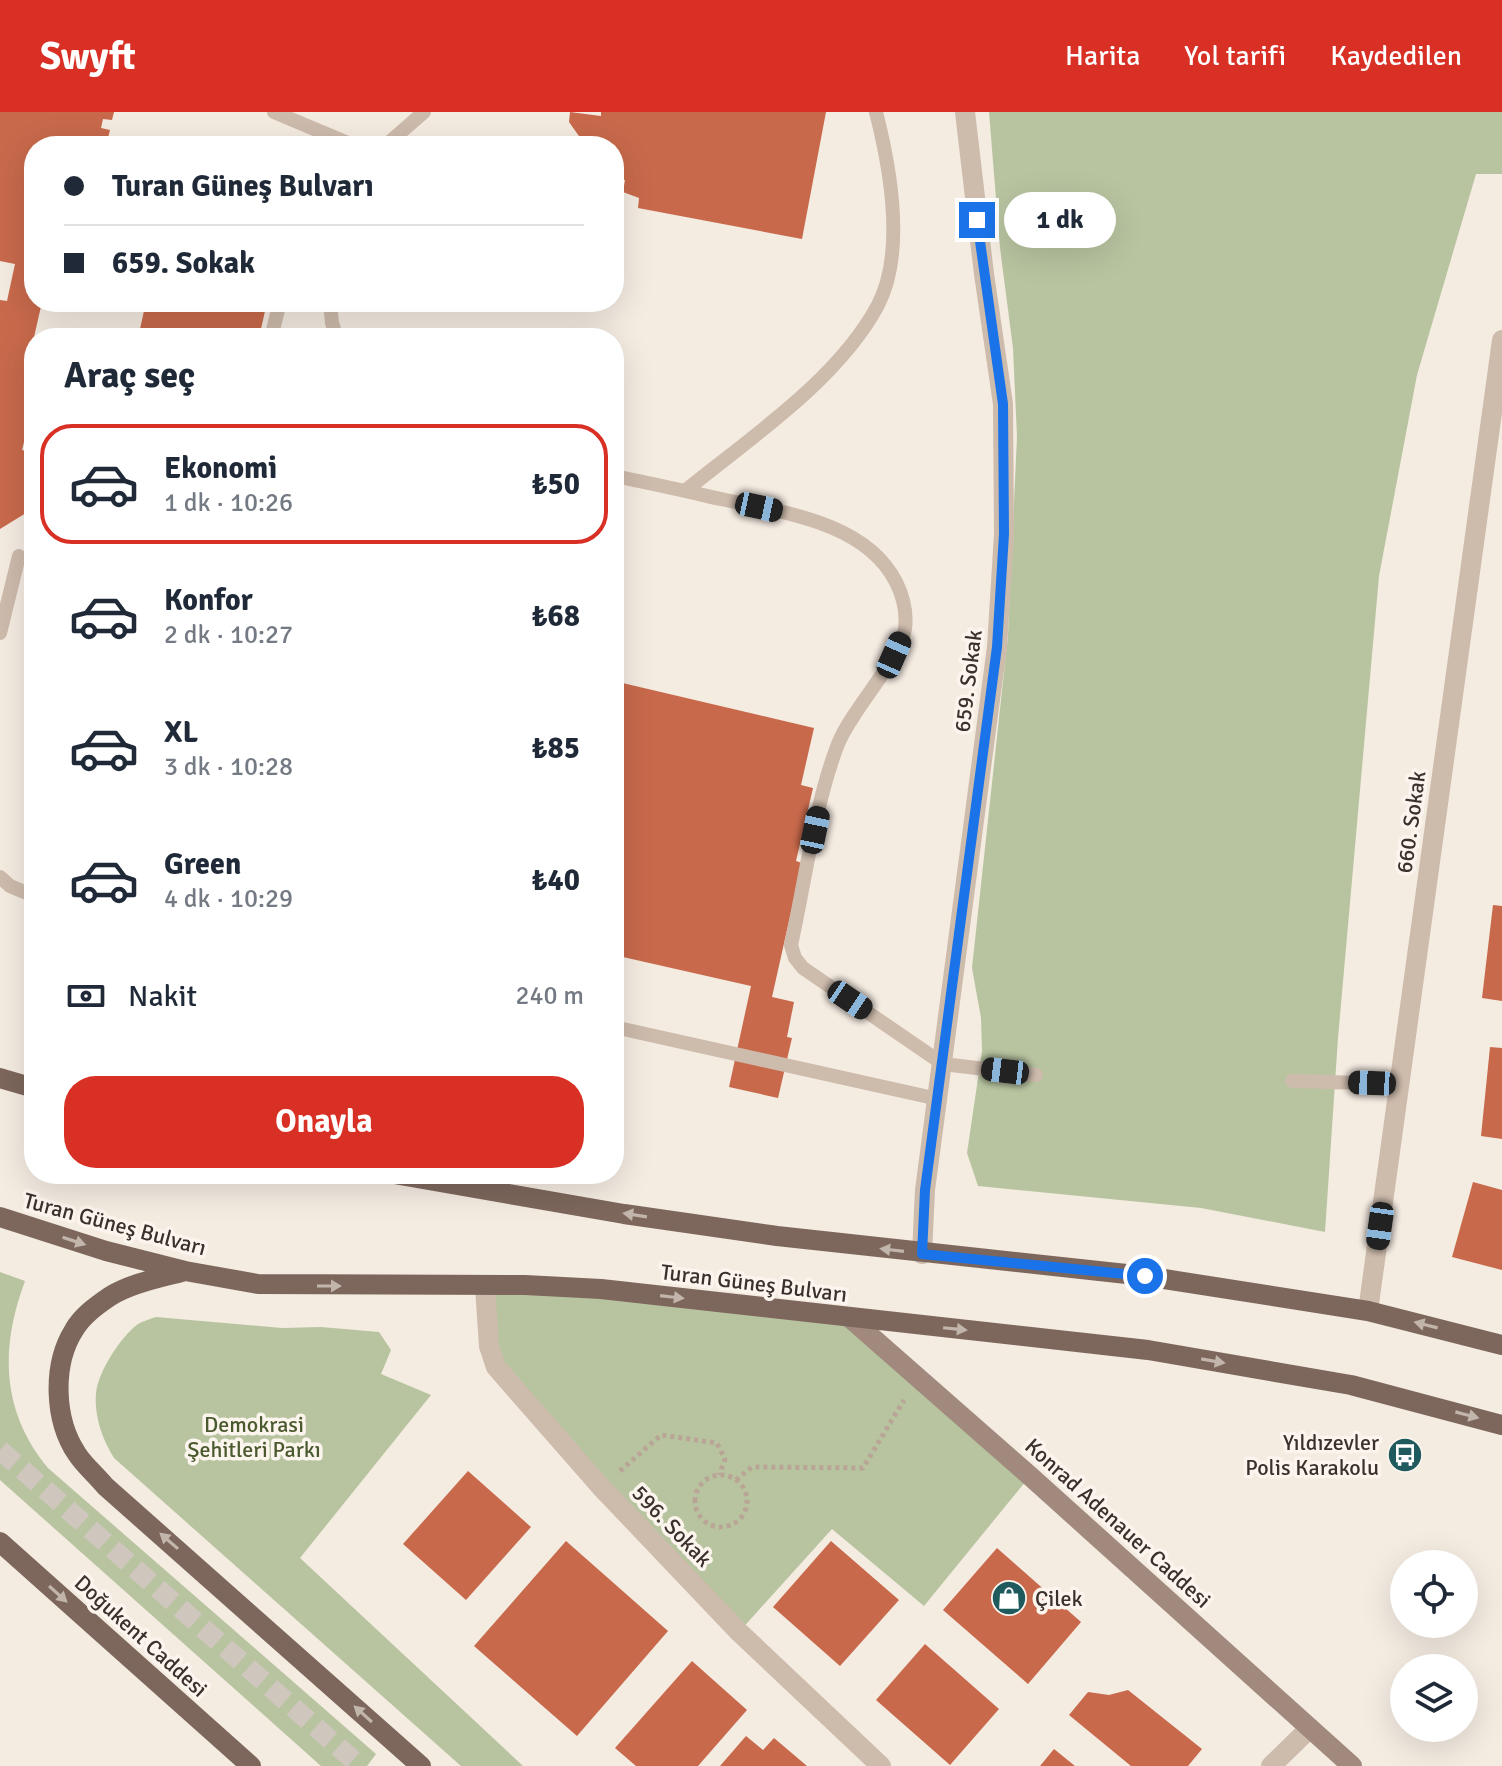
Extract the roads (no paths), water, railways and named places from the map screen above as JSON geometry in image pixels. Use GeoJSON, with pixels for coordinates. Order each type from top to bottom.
{"type":"FeatureCollection","features":[{"type":"Feature","properties":{"kind":"main road"},"geometry":{"type":"LineString","coordinates":[[0,1078],[24,1085]]}},
{"type":"Feature","properties":{"kind":"main road"},"geometry":{"type":"LineString","coordinates":[[453,1184],[777,1236],[1145,1276],[1368,1311],[1502,1345]]}},
{"type":"Feature","properties":{"kind":"main road","name":"Turan Güneş Bulvarı"},"geometry":{"type":"LineString","coordinates":[[0,1217],[106,1251],[185,1271],[269,1285],[525,1285],[601,1289],[1148,1350],[1351,1385],[1502,1425]]}},
{"type":"Feature","properties":{"kind":"main road"},"geometry":{"type":"LineString","coordinates":[[185,1271],[133,1286],[111,1296],[86,1314],[72,1332],[58,1387],[62,1421],[76,1453],[105,1486],[421,1766]]}},
{"type":"Feature","properties":{"kind":"main road","name":"Konrad Adenauer Caddesi"},"geometry":{"type":"LineString","coordinates":[[850,1318],[1352,1766]]}},
{"type":"Feature","properties":{"kind":"main road","name":"Doğukent Caddesi"},"geometry":{"type":"LineString","coordinates":[[0,1542],[251,1766]]}},
{"type":"Feature","properties":{"kind":"street","name":"659. Sokak"},"geometry":{"type":"LineString","coordinates":[[922,1254],[925,1190],[997,647],[1004,534],[1003,404],[965,112]]}},
{"type":"Feature","properties":{"kind":"street","name":"660. Sokak"},"geometry":{"type":"LineString","coordinates":[[1368,1311],[1502,340]]}},
{"type":"Feature","properties":{"kind":"street","name":"596. Sokak"},"geometry":{"type":"LineString","coordinates":[[485,1287],[489,1346],[496,1367],[601,1487],[739,1632],[881,1766]]}},
{"type":"Feature","properties":{"kind":"street"},"geometry":{"type":"LineString","coordinates":[[1271,1766],[1310,1728]]}},
{"type":"Feature","properties":{"kind":"lane"},"geometry":{"type":"LineString","coordinates":[[274,112],[331,136]]}},
{"type":"Feature","properties":{"kind":"lane"},"geometry":{"type":"LineString","coordinates":[[396,136],[424,112]]}},
{"type":"Feature","properties":{"kind":"lane"},"geometry":{"type":"LineString","coordinates":[[685,491],[797,400],[849,348],[879,303],[892,254],[893,212],[890,174],[876,112]]}},
{"type":"Feature","properties":{"kind":"lane"},"geometry":{"type":"LineString","coordinates":[[624,478],[784,512],[834,528],[865,546],[889,568],[901,592],[905,631],[894,655],[840,740],[827,773],[791,945],[795,958],[803,968],[943,1064],[1036,1075]]}},
{"type":"Feature","properties":{"kind":"lane"},"geometry":{"type":"LineString","coordinates":[[0,633],[19,556]]}},
{"type":"Feature","properties":{"kind":"lane"},"geometry":{"type":"LineString","coordinates":[[0,877],[24,892]]}},
{"type":"Feature","properties":{"kind":"lane"},"geometry":{"type":"LineString","coordinates":[[624,1029],[938,1099]]}},
{"type":"Feature","properties":{"kind":"lane"},"geometry":{"type":"LineString","coordinates":[[1292,1081],[1399,1084]]}},
{"type":"Feature","properties":{"kind":"tunnel"},"geometry":{"type":"LineString","coordinates":[[0,1450],[360,1766]]}},
{"type":"Feature","properties":{"kind":"place","name":"Yıldızevler Polis Karakolu"},"geometry":{"type":"Point","coordinates":[1405,1455]}},
{"type":"Feature","properties":{"kind":"place","name":"Çilek"},"geometry":{"type":"Point","coordinates":[1009,1598]}},
{"type":"Feature","properties":{"kind":"park label","name":"Demokrasi Şehitleri Parkı"},"geometry":{"type":"Point","coordinates":[254,1436]}}]}
